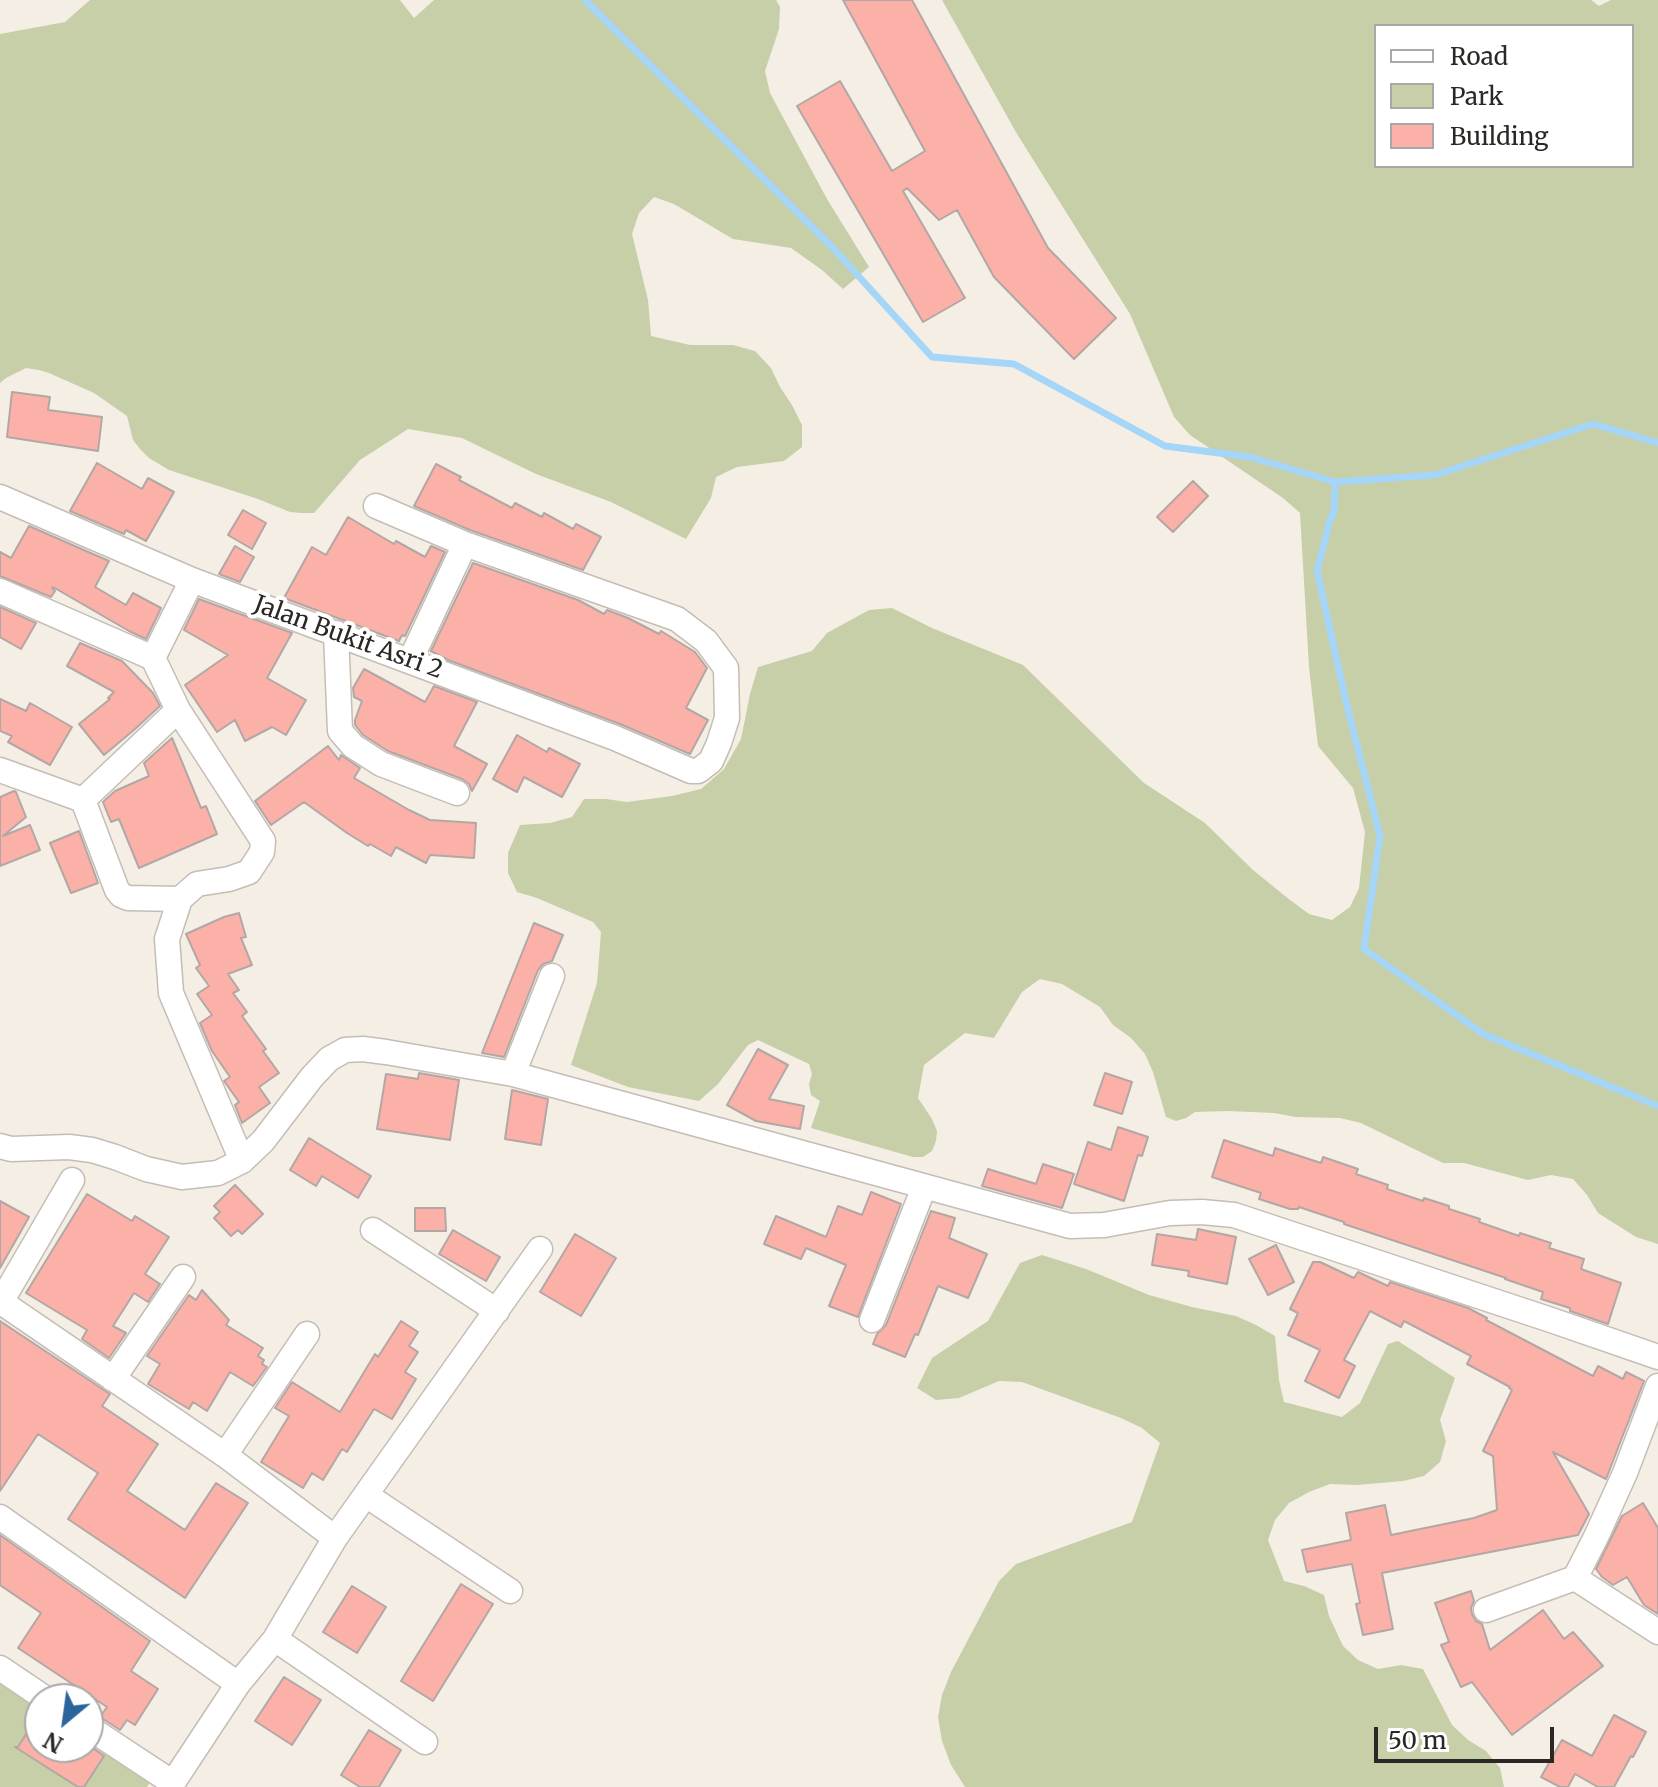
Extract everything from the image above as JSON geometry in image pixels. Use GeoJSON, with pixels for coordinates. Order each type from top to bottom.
{"type":"FeatureCollection","features":[{"type":"Feature","properties":{"kind":"street","name":"Jalan Bukit Asri 2"},"geometry":{"type":"LineString","coordinates":[[0,497],[192,580],[615,738],[691,771],[698,771],[711,761],[727,718],[726,668],[706,641],[677,619],[465,544]]}},
{"type":"Feature","properties":{"kind":"street"},"geometry":{"type":"LineString","coordinates":[[376,506],[465,544],[410,661]]}},
{"type":"Feature","properties":{"kind":"street"},"geometry":{"type":"LineString","coordinates":[[153,658],[192,580]]}},
{"type":"Feature","properties":{"kind":"street"},"geometry":{"type":"LineString","coordinates":[[0,591],[153,658],[178,710],[263,841],[262,852],[249,872],[197,884],[180,899],[167,939],[171,993],[242,1161]]}},
{"type":"Feature","properties":{"kind":"street"},"geometry":{"type":"LineString","coordinates":[[336,633],[340,731],[353,746],[381,764],[457,793]]}},
{"type":"Feature","properties":{"kind":"street"},"geometry":{"type":"LineString","coordinates":[[83,800],[178,710]]}},
{"type":"Feature","properties":{"kind":"street"},"geometry":{"type":"LineString","coordinates":[[0,770],[83,800],[121,895],[128,898],[180,899]]}},
{"type":"Feature","properties":{"kind":"street"},"geometry":{"type":"LineString","coordinates":[[513,1074],[552,976]]}},
{"type":"Feature","properties":{"kind":"street"},"geometry":{"type":"LineString","coordinates":[[0,1146],[11,1149],[69,1147],[92,1150],[146,1169],[182,1177],[218,1173],[242,1161],[263,1141],[329,1059],[345,1050],[363,1049],[513,1074],[1070,1226],[1104,1225],[1170,1213],[1234,1215],[1658,1357]]}},
{"type":"Feature","properties":{"kind":"street"},"geometry":{"type":"LineString","coordinates":[[72,1180],[8,1272],[0,1303],[225,1455],[335,1538]]}},
{"type":"Feature","properties":{"kind":"street"},"geometry":{"type":"LineString","coordinates":[[872,1320],[924,1187]]}},
{"type":"Feature","properties":{"kind":"street"},"geometry":{"type":"LineString","coordinates":[[373,1230],[497,1311]]}},
{"type":"Feature","properties":{"kind":"street"},"geometry":{"type":"LineString","coordinates":[[104,1738],[172,1785],[238,1684],[275,1639],[335,1538],[540,1249]]}},
{"type":"Feature","properties":{"kind":"street"},"geometry":{"type":"LineString","coordinates":[[113,1379],[183,1277]]}},
{"type":"Feature","properties":{"kind":"street"},"geometry":{"type":"LineString","coordinates":[[225,1455],[307,1334]]}},
{"type":"Feature","properties":{"kind":"street"},"geometry":{"type":"LineString","coordinates":[[1486,1610],[1575,1578],[1619,1486],[1658,1386]]}},
{"type":"Feature","properties":{"kind":"street"},"geometry":{"type":"LineString","coordinates":[[366,1495],[510,1591]]}},
{"type":"Feature","properties":{"kind":"street"},"geometry":{"type":"LineString","coordinates":[[0,1517],[238,1684]]}},
{"type":"Feature","properties":{"kind":"street"},"geometry":{"type":"LineString","coordinates":[[1575,1578],[1658,1632]]}},
{"type":"Feature","properties":{"kind":"street"},"geometry":{"type":"LineString","coordinates":[[275,1639],[425,1742]]}},
{"type":"Feature","properties":{"kind":"street"},"geometry":{"type":"LineString","coordinates":[[0,1668],[24,1684]]}},
{"type":"Feature","properties":{"kind":"green space"},"geometry":{"type":"Polygon","coordinates":[[[90,0],[400,0],[414,18],[434,0],[776,0],[780,7],[779,29],[765,71],[770,93],[827,199],[869,267],[843,289],[791,248],[733,239],[674,204],[654,197],[639,213],[632,234],[648,300],[651,336],[690,345],[733,345],[755,351],[771,368],[802,425],[802,447],[784,461],[737,467],[716,477],[711,498],[686,539],[611,502],[536,474],[462,438],[408,429],[360,460],[314,513],[302,513],[290,512],[169,470],[149,458],[133,440],[127,416],[94,393],[49,373],[26,368],[0,383],[0,34],[65,22],[90,0]]]}},
{"type":"Feature","properties":{"kind":"green space"},"geometry":{"type":"Polygon","coordinates":[[[942,0],[1591,0],[1599,6],[1611,0],[1658,0],[1658,1244],[1636,1237],[1598,1213],[1573,1179],[1551,1175],[1528,1180],[1464,1163],[1443,1163],[1361,1123],[1340,1118],[1228,1111],[1195,1112],[1176,1121],[1166,1117],[1153,1072],[1145,1054],[1131,1038],[1113,1025],[1100,1007],[1062,984],[1040,979],[1022,992],[994,1038],[965,1033],[924,1065],[918,1098],[937,1131],[932,1151],[923,1157],[913,1157],[811,1128],[820,1101],[811,1095],[809,1064],[758,1040],[748,1045],[718,1084],[699,1101],[628,1087],[571,1065],[597,983],[601,932],[593,922],[517,892],[508,873],[508,853],[520,825],[550,823],[572,817],[584,799],[627,802],[701,789],[724,769],[741,739],[758,667],[812,651],[827,633],[869,610],[892,608],[1023,665],[1144,783],[1205,823],[1253,870],[1290,900],[1309,914],[1332,920],[1350,907],[1359,888],[1365,832],[1353,788],[1318,746],[1309,667],[1300,513],[1283,498],[1190,435],[1174,417],[1130,314],[1017,134],[942,0]]]}},
{"type":"Feature","properties":{"kind":"green space"},"geometry":{"type":"Polygon","coordinates":[[[1042,1255],[1149,1295],[1236,1316],[1275,1336],[1284,1402],[1342,1417],[1360,1403],[1388,1344],[1398,1341],[1455,1378],[1440,1420],[1446,1441],[1440,1462],[1424,1476],[1357,1485],[1330,1484],[1309,1492],[1289,1503],[1275,1520],[1268,1540],[1284,1581],[1324,1595],[1329,1616],[1343,1646],[1358,1660],[1378,1669],[1401,1665],[1423,1669],[1452,1725],[1486,1751],[1500,1768],[1504,1787],[965,1787],[951,1765],[942,1741],[938,1717],[951,1672],[999,1581],[1016,1564],[1132,1522],[1160,1443],[1142,1428],[1121,1418],[1022,1382],[999,1381],[959,1398],[936,1400],[917,1388],[932,1358],[988,1321],[1020,1263],[1042,1255]]]}},
{"type":"Feature","properties":{"kind":"green space"},"geometry":{"type":"Polygon","coordinates":[[[0,1675],[24,1690],[24,1763],[104,1763],[104,1742],[154,1775],[147,1787],[0,1787],[0,1675]]]}},
{"type":"Feature","properties":{"kind":"building"},"geometry":{"type":"Polygon","coordinates":[[[843,0],[912,0],[1048,248],[1116,318],[1074,359],[994,277],[957,210],[939,220],[907,188],[903,191],[965,298],[923,322],[797,106],[840,81],[892,171],[925,151],[843,0]]]}},
{"type":"Feature","properties":{"kind":"building"},"geometry":{"type":"Polygon","coordinates":[[[12,392],[50,397],[48,410],[102,417],[98,451],[7,437],[12,392]]]}},
{"type":"Feature","properties":{"kind":"building"},"geometry":{"type":"Polygon","coordinates":[[[97,463],[142,489],[148,478],[174,492],[146,541],[126,530],[124,534],[70,511],[97,463]]]}},
{"type":"Feature","properties":{"kind":"building"},"geometry":{"type":"Polygon","coordinates":[[[436,464],[512,508],[515,503],[542,517],[544,513],[573,529],[576,524],[601,537],[583,570],[470,530],[414,506],[436,464]]]}},
{"type":"Feature","properties":{"kind":"building"},"geometry":{"type":"Polygon","coordinates":[[[1193,481],[1208,496],[1173,532],[1157,517],[1193,481]]]}},
{"type":"Feature","properties":{"kind":"building"},"geometry":{"type":"Polygon","coordinates":[[[243,510],[266,523],[252,549],[228,535],[243,510]]]}},
{"type":"Feature","properties":{"kind":"building"},"geometry":{"type":"Polygon","coordinates":[[[348,517],[394,544],[396,541],[425,557],[431,546],[445,552],[405,636],[402,635],[399,641],[284,598],[312,547],[326,555],[348,517]]]}},
{"type":"Feature","properties":{"kind":"building"},"geometry":{"type":"Polygon","coordinates":[[[29,526],[109,561],[95,587],[126,605],[133,593],[161,608],[146,639],[53,587],[55,591],[51,597],[0,576],[0,552],[11,558],[29,526]]]}},
{"type":"Feature","properties":{"kind":"building"},"geometry":{"type":"Polygon","coordinates":[[[235,546],[254,557],[240,582],[219,574],[235,546]]]}},
{"type":"Feature","properties":{"kind":"building"},"geometry":{"type":"Polygon","coordinates":[[[473,563],[578,600],[604,614],[607,610],[628,618],[659,634],[661,631],[695,652],[707,668],[686,708],[708,720],[690,754],[431,651],[473,563]]]}},
{"type":"Feature","properties":{"kind":"building"},"geometry":{"type":"Polygon","coordinates":[[[199,599],[292,633],[267,678],[306,700],[286,735],[272,727],[245,741],[235,720],[217,732],[185,685],[228,655],[184,630],[199,599]]]}},
{"type":"Feature","properties":{"kind":"building"},"geometry":{"type":"Polygon","coordinates":[[[0,607],[36,623],[21,649],[0,637],[0,607]]]}},
{"type":"Feature","properties":{"kind":"building"},"geometry":{"type":"Polygon","coordinates":[[[80,643],[122,661],[153,693],[160,706],[104,755],[79,724],[110,699],[114,692],[67,666],[80,643]]]}},
{"type":"Feature","properties":{"kind":"building"},"geometry":{"type":"Polygon","coordinates":[[[364,669],[425,702],[434,686],[477,702],[454,746],[487,764],[472,791],[462,779],[388,751],[363,735],[355,725],[362,701],[354,697],[353,688],[364,669]]]}},
{"type":"Feature","properties":{"kind":"building"},"geometry":{"type":"Polygon","coordinates":[[[0,699],[26,711],[30,703],[72,727],[50,765],[8,742],[12,736],[0,731],[0,699]]]}},
{"type":"Feature","properties":{"kind":"building"},"geometry":{"type":"Polygon","coordinates":[[[517,735],[547,752],[549,748],[580,764],[562,797],[524,777],[517,792],[493,779],[517,735]]]}},
{"type":"Feature","properties":{"kind":"building"},"geometry":{"type":"Polygon","coordinates":[[[172,738],[201,808],[206,806],[217,834],[139,868],[119,819],[111,822],[103,802],[115,791],[149,776],[144,763],[172,738]]]}},
{"type":"Feature","properties":{"kind":"building"},"geometry":{"type":"Polygon","coordinates":[[[328,746],[339,760],[341,755],[360,768],[354,778],[409,810],[430,820],[476,823],[474,858],[430,855],[426,863],[396,847],[391,856],[347,833],[304,802],[271,825],[255,801],[328,746]]]}},
{"type":"Feature","properties":{"kind":"building"},"geometry":{"type":"Polygon","coordinates":[[[14,791],[26,817],[3,836],[30,825],[40,850],[0,866],[0,797],[14,791]]]}},
{"type":"Feature","properties":{"kind":"building"},"geometry":{"type":"Polygon","coordinates":[[[79,831],[98,883],[71,893],[50,843],[79,831]]]}},
{"type":"Feature","properties":{"kind":"building"},"geometry":{"type":"Polygon","coordinates":[[[239,913],[246,937],[241,938],[252,965],[228,974],[239,990],[233,993],[247,1012],[242,1016],[279,1073],[259,1087],[270,1103],[242,1123],[235,1105],[239,1102],[224,1081],[230,1077],[212,1051],[200,1023],[212,1015],[197,994],[209,986],[196,968],[200,965],[186,934],[239,913]]]}},
{"type":"Feature","properties":{"kind":"building"},"geometry":{"type":"Polygon","coordinates":[[[534,923],[563,935],[552,961],[538,970],[504,1057],[482,1053],[534,923]]]}},
{"type":"Feature","properties":{"kind":"building"},"geometry":{"type":"Polygon","coordinates":[[[758,1049],[788,1065],[769,1099],[804,1106],[800,1129],[756,1121],[727,1105],[758,1049]]]}},
{"type":"Feature","properties":{"kind":"building"},"geometry":{"type":"Polygon","coordinates":[[[419,1073],[459,1080],[450,1140],[377,1129],[386,1074],[418,1079],[419,1073]]]}},
{"type":"Feature","properties":{"kind":"building"},"geometry":{"type":"Polygon","coordinates":[[[1105,1073],[1132,1082],[1122,1114],[1094,1105],[1105,1073]]]}},
{"type":"Feature","properties":{"kind":"building"},"geometry":{"type":"Polygon","coordinates":[[[512,1090],[548,1099],[541,1145],[505,1139],[512,1090]]]}},
{"type":"Feature","properties":{"kind":"building"},"geometry":{"type":"Polygon","coordinates":[[[1118,1127],[1148,1137],[1142,1156],[1138,1155],[1124,1201],[1074,1184],[1088,1142],[1111,1150],[1118,1127]]]}},
{"type":"Feature","properties":{"kind":"building"},"geometry":{"type":"Polygon","coordinates":[[[309,1138],[371,1176],[358,1198],[322,1176],[316,1186],[290,1170],[309,1138]]]}},
{"type":"Feature","properties":{"kind":"building"},"geometry":{"type":"Polygon","coordinates":[[[1224,1140],[1273,1156],[1275,1148],[1321,1163],[1323,1157],[1358,1169],[1356,1174],[1388,1185],[1387,1189],[1449,1206],[1449,1209],[1480,1219],[1479,1222],[1519,1236],[1520,1233],[1551,1243],[1549,1248],[1584,1259],[1581,1269],[1621,1283],[1608,1324],[1541,1299],[1543,1292],[1506,1278],[1299,1207],[1290,1209],[1259,1199],[1261,1193],[1212,1177],[1224,1140]]]}},
{"type":"Feature","properties":{"kind":"building"},"geometry":{"type":"Polygon","coordinates":[[[1043,1164],[1074,1174],[1062,1208],[982,1186],[988,1169],[1036,1184],[1043,1164]]]}},
{"type":"Feature","properties":{"kind":"building"},"geometry":{"type":"Polygon","coordinates":[[[235,1185],[263,1214],[242,1234],[238,1230],[231,1236],[214,1218],[220,1212],[214,1206],[235,1185]]]}},
{"type":"Feature","properties":{"kind":"building"},"geometry":{"type":"Polygon","coordinates":[[[871,1192],[901,1204],[858,1317],[829,1306],[846,1265],[806,1248],[801,1259],[764,1244],[776,1216],[826,1237],[838,1206],[862,1215],[871,1192]]]}},
{"type":"Feature","properties":{"kind":"building"},"geometry":{"type":"Polygon","coordinates":[[[87,1194],[132,1221],[135,1216],[169,1237],[145,1274],[160,1284],[148,1302],[134,1293],[113,1326],[126,1333],[109,1358],[82,1339],[87,1330],[26,1293],[87,1194]]]}},
{"type":"Feature","properties":{"kind":"building"},"geometry":{"type":"Polygon","coordinates":[[[0,1201],[29,1217],[0,1268],[0,1201]]]}},
{"type":"Feature","properties":{"kind":"building"},"geometry":{"type":"Polygon","coordinates":[[[415,1208],[445,1208],[446,1231],[415,1231],[415,1208]]]}},
{"type":"Feature","properties":{"kind":"building"},"geometry":{"type":"Polygon","coordinates":[[[931,1211],[955,1218],[949,1238],[987,1254],[968,1298],[938,1286],[918,1335],[915,1334],[905,1357],[873,1344],[886,1325],[931,1211]]]}},
{"type":"Feature","properties":{"kind":"building"},"geometry":{"type":"Polygon","coordinates":[[[1198,1229],[1236,1237],[1227,1284],[1188,1276],[1189,1271],[1152,1265],[1157,1234],[1196,1240],[1198,1229]]]}},
{"type":"Feature","properties":{"kind":"building"},"geometry":{"type":"Polygon","coordinates":[[[453,1230],[500,1257],[486,1281],[439,1254],[453,1230]]]}},
{"type":"Feature","properties":{"kind":"building"},"geometry":{"type":"Polygon","coordinates":[[[575,1234],[616,1258],[581,1316],[540,1292],[575,1234]]]}},
{"type":"Feature","properties":{"kind":"building"},"geometry":{"type":"Polygon","coordinates":[[[1276,1245],[1294,1282],[1268,1295],[1249,1259],[1276,1245]]]}},
{"type":"Feature","properties":{"kind":"building"},"geometry":{"type":"Polygon","coordinates":[[[1313,1262],[1320,1262],[1354,1278],[1358,1272],[1388,1286],[1390,1282],[1468,1308],[1593,1376],[1598,1366],[1623,1379],[1626,1372],[1644,1381],[1606,1479],[1553,1452],[1589,1514],[1578,1535],[1382,1573],[1393,1629],[1363,1635],[1352,1564],[1307,1572],[1302,1550],[1351,1540],[1346,1513],[1385,1505],[1391,1535],[1474,1518],[1497,1510],[1493,1456],[1483,1451],[1512,1390],[1467,1364],[1471,1356],[1404,1321],[1401,1327],[1370,1311],[1344,1360],[1355,1366],[1339,1398],[1305,1381],[1320,1350],[1288,1335],[1298,1313],[1290,1309],[1313,1262]]]}},
{"type":"Feature","properties":{"kind":"building"},"geometry":{"type":"Polygon","coordinates":[[[202,1290],[229,1320],[226,1325],[263,1348],[258,1356],[267,1367],[253,1386],[230,1372],[207,1411],[193,1402],[189,1409],[148,1384],[160,1364],[147,1356],[189,1295],[196,1300],[202,1290]]]}},
{"type":"Feature","properties":{"kind":"building"},"geometry":{"type":"Polygon","coordinates":[[[0,1321],[110,1394],[102,1406],[158,1444],[127,1491],[185,1530],[216,1483],[248,1503],[185,1598],[68,1519],[98,1473],[38,1434],[0,1491],[0,1321]]]}},
{"type":"Feature","properties":{"kind":"building"},"geometry":{"type":"Polygon","coordinates":[[[401,1321],[418,1332],[409,1346],[418,1352],[405,1372],[416,1379],[392,1419],[374,1409],[347,1452],[342,1449],[323,1480],[312,1473],[303,1488],[261,1462],[289,1416],[275,1408],[292,1382],[340,1412],[375,1354],[378,1357],[401,1321]]]}},
{"type":"Feature","properties":{"kind":"building"},"geometry":{"type":"Polygon","coordinates":[[[1643,1503],[1658,1528],[1658,1614],[1644,1605],[1627,1577],[1613,1585],[1596,1569],[1622,1516],[1643,1503]]]}},
{"type":"Feature","properties":{"kind":"building"},"geometry":{"type":"Polygon","coordinates":[[[0,1535],[150,1641],[131,1671],[158,1689],[135,1725],[127,1720],[120,1730],[104,1720],[107,1707],[104,1705],[104,1683],[71,1683],[18,1648],[41,1613],[0,1585],[0,1535]]]}},
{"type":"Feature","properties":{"kind":"building"},"geometry":{"type":"Polygon","coordinates":[[[461,1584],[493,1604],[433,1701],[401,1681],[461,1584]]]}},
{"type":"Feature","properties":{"kind":"building"},"geometry":{"type":"Polygon","coordinates":[[[352,1586],[386,1607],[357,1653],[323,1632],[352,1586]]]}},
{"type":"Feature","properties":{"kind":"building"},"geometry":{"type":"Polygon","coordinates":[[[1471,1591],[1474,1601],[1472,1614],[1482,1624],[1490,1650],[1543,1610],[1564,1639],[1573,1632],[1603,1666],[1512,1735],[1472,1682],[1461,1687],[1441,1645],[1449,1642],[1435,1603],[1471,1591]]]}},
{"type":"Feature","properties":{"kind":"building"},"geometry":{"type":"Polygon","coordinates":[[[284,1677],[321,1700],[292,1745],[255,1721],[284,1677]]]}},
{"type":"Feature","properties":{"kind":"building"},"geometry":{"type":"Polygon","coordinates":[[[1614,1715],[1646,1732],[1614,1787],[1598,1787],[1575,1774],[1568,1787],[1560,1787],[1541,1777],[1562,1740],[1592,1756],[1614,1715]]]}},
{"type":"Feature","properties":{"kind":"building"},"geometry":{"type":"Polygon","coordinates":[[[369,1730],[401,1750],[379,1787],[360,1787],[341,1775],[369,1730]]]}},
{"type":"Feature","properties":{"kind":"building"},"geometry":{"type":"Polygon","coordinates":[[[24,1737],[24,1753],[15,1747],[24,1737]]]}},
{"type":"Feature","properties":{"kind":"building"},"geometry":{"type":"Polygon","coordinates":[[[40,1763],[99,1763],[84,1787],[78,1787],[40,1763]]]}},
{"type":"Feature","properties":{"kind":"waterway"},"geometry":{"type":"LineString","coordinates":[[585,0],[832,247],[932,357],[1014,364],[1165,446],[1250,457],[1335,482],[1435,475],[1593,424],[1658,443]]}},
{"type":"Feature","properties":{"kind":"waterway"},"geometry":{"type":"LineString","coordinates":[[1335,482],[1334,511],[1317,571],[1380,836],[1364,949],[1483,1034],[1658,1106]]}}]}
